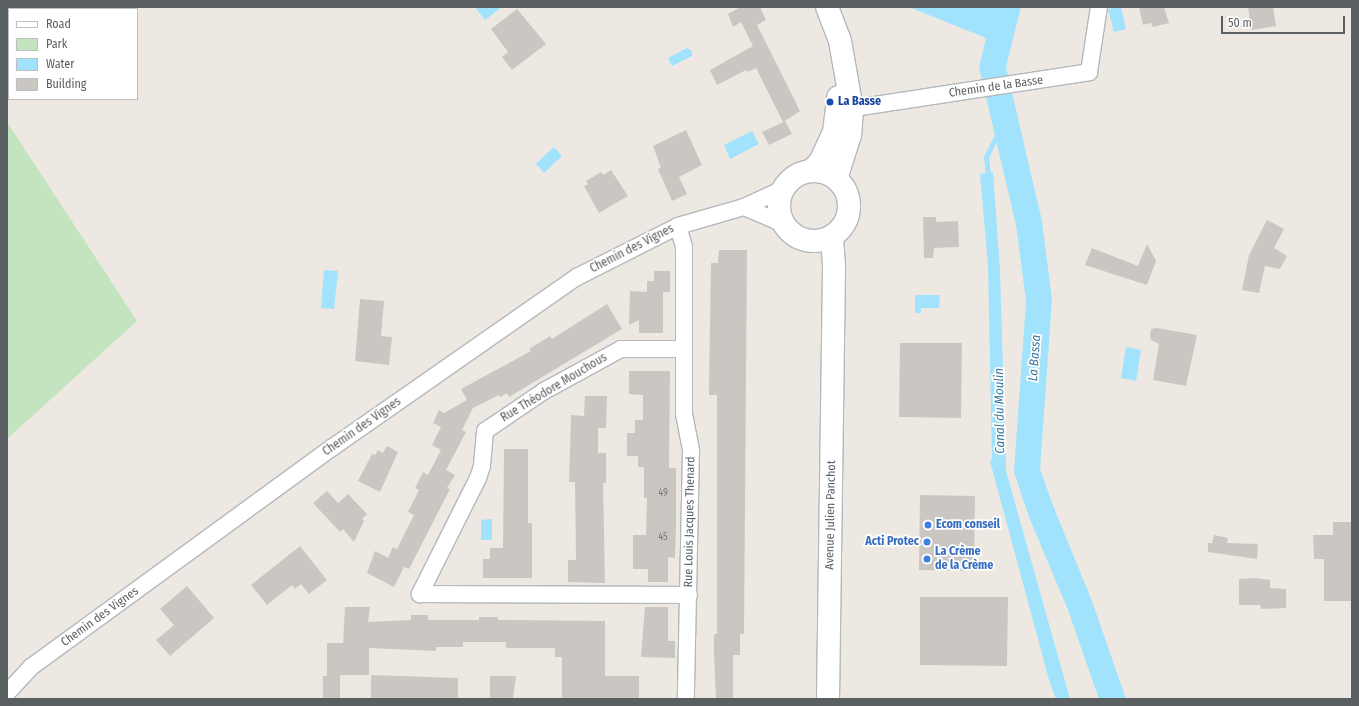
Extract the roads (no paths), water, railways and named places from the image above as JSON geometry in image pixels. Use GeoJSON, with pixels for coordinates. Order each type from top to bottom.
{"type":"FeatureCollection","features":[{"type":"Feature","properties":{"kind":"main road"},"geometry":{"type":"LineString","coordinates":[[822,7],[838,94],[845,110]]}},
{"type":"Feature","properties":{"kind":"main road"},"geometry":{"type":"LineString","coordinates":[[827,7],[840,41],[845,110],[850,135],[836,179]]}},
{"type":"Feature","properties":{"kind":"main road"},"geometry":{"type":"LineString","coordinates":[[811,172],[820,162],[845,110]]}},
{"type":"Feature","properties":{"kind":"main road"},"geometry":{"type":"LineString","coordinates":[[811,172],[820,172],[836,179],[843,187],[849,209],[843,224],[823,238],[797,237],[784,224],[780,213],[784,189],[795,177],[811,172]]}},
{"type":"Feature","properties":{"kind":"main road","name":"Avenue Julien Panchot"},"geometry":{"type":"LineString","coordinates":[[823,238],[833,331],[828,699]]}},
{"type":"Feature","properties":{"kind":"street","name":"Chemin de la Basse"},"geometry":{"type":"LineString","coordinates":[[845,110],[1030,83],[1089,72],[1099,7]]}},
{"type":"Feature","properties":{"kind":"street","name":"Chemin des Vignes"},"geometry":{"type":"LineString","coordinates":[[7,693],[31,667],[333,447],[577,277],[678,226],[744,207],[784,189]]}},
{"type":"Feature","properties":{"kind":"street"},"geometry":{"type":"LineString","coordinates":[[744,207],[784,224]]}},
{"type":"Feature","properties":{"kind":"street","name":"Rue Louis Jacques Thenard"},"geometry":{"type":"LineString","coordinates":[[678,226],[684,247],[684,414],[691,451],[686,699]]}},
{"type":"Feature","properties":{"kind":"street","name":"Rue Théodore Mouchous"},"geometry":{"type":"LineString","coordinates":[[684,349],[621,349],[544,391],[485,431],[482,466],[478,478],[420,594],[689,595]]}},
{"type":"Feature","properties":{"kind":"water"},"geometry":{"type":"Polygon","coordinates":[[[475,7],[502,7],[485,20],[475,7]]]}},
{"type":"Feature","properties":{"kind":"water","name":"La Bassa"},"geometry":{"type":"Polygon","coordinates":[[[909,7],[1021,7],[1006,67],[1042,221],[1052,300],[1040,469],[1054,508],[1092,601],[1126,699],[1099,699],[1068,610],[1029,517],[1014,472],[1026,301],[1016,225],[979,67],[986,38],[909,7]]]}},
{"type":"Feature","properties":{"kind":"water"},"geometry":{"type":"Polygon","coordinates":[[[1121,7],[1126,29],[1114,32],[1108,9],[1121,7]]]}},
{"type":"Feature","properties":{"kind":"water"},"geometry":{"type":"Polygon","coordinates":[[[687,48],[692,51],[692,56],[672,66],[668,58],[687,48]]]}},
{"type":"Feature","properties":{"kind":"water"},"geometry":{"type":"Polygon","coordinates":[[[752,131],[759,144],[730,159],[724,145],[752,131]]]}},
{"type":"Feature","properties":{"kind":"water"},"geometry":{"type":"Polygon","coordinates":[[[554,147],[562,156],[544,173],[536,164],[554,147]]]}},
{"type":"Feature","properties":{"kind":"water"},"geometry":{"type":"Polygon","coordinates":[[[993,172],[1000,270],[1006,471],[1070,699],[1056,699],[1049,680],[990,461],[992,460],[988,265],[980,174],[993,172]]]}},
{"type":"Feature","properties":{"kind":"water"},"geometry":{"type":"Polygon","coordinates":[[[324,270],[338,271],[334,309],[321,308],[324,270]]]}},
{"type":"Feature","properties":{"kind":"water"},"geometry":{"type":"Polygon","coordinates":[[[915,295],[940,295],[939,308],[921,308],[921,313],[915,313],[915,295]]]}},
{"type":"Feature","properties":{"kind":"water"},"geometry":{"type":"Polygon","coordinates":[[[1126,347],[1141,350],[1136,381],[1121,378],[1126,347]]]}},
{"type":"Feature","properties":{"kind":"water"},"geometry":{"type":"Polygon","coordinates":[[[492,519],[492,540],[481,540],[481,520],[492,519]]]}},
{"type":"Feature","properties":{"kind":"waterway","name":"Canal du Moulin"},"geometry":{"type":"LineString","coordinates":[[988,178],[986,157],[998,132]]}},
{"type":"Feature","properties":{"kind":"place","name":"La Basse"},"geometry":{"type":"Point","coordinates":[830,102]}},
{"type":"Feature","properties":{"kind":"place","name":"Ecom conseil"},"geometry":{"type":"Point","coordinates":[928,525]}},
{"type":"Feature","properties":{"kind":"place","name":"Acti Protec"},"geometry":{"type":"Point","coordinates":[927,542]}},
{"type":"Feature","properties":{"kind":"place","name":"La Crème de la Crème"},"geometry":{"type":"Point","coordinates":[927,559]}}]}
